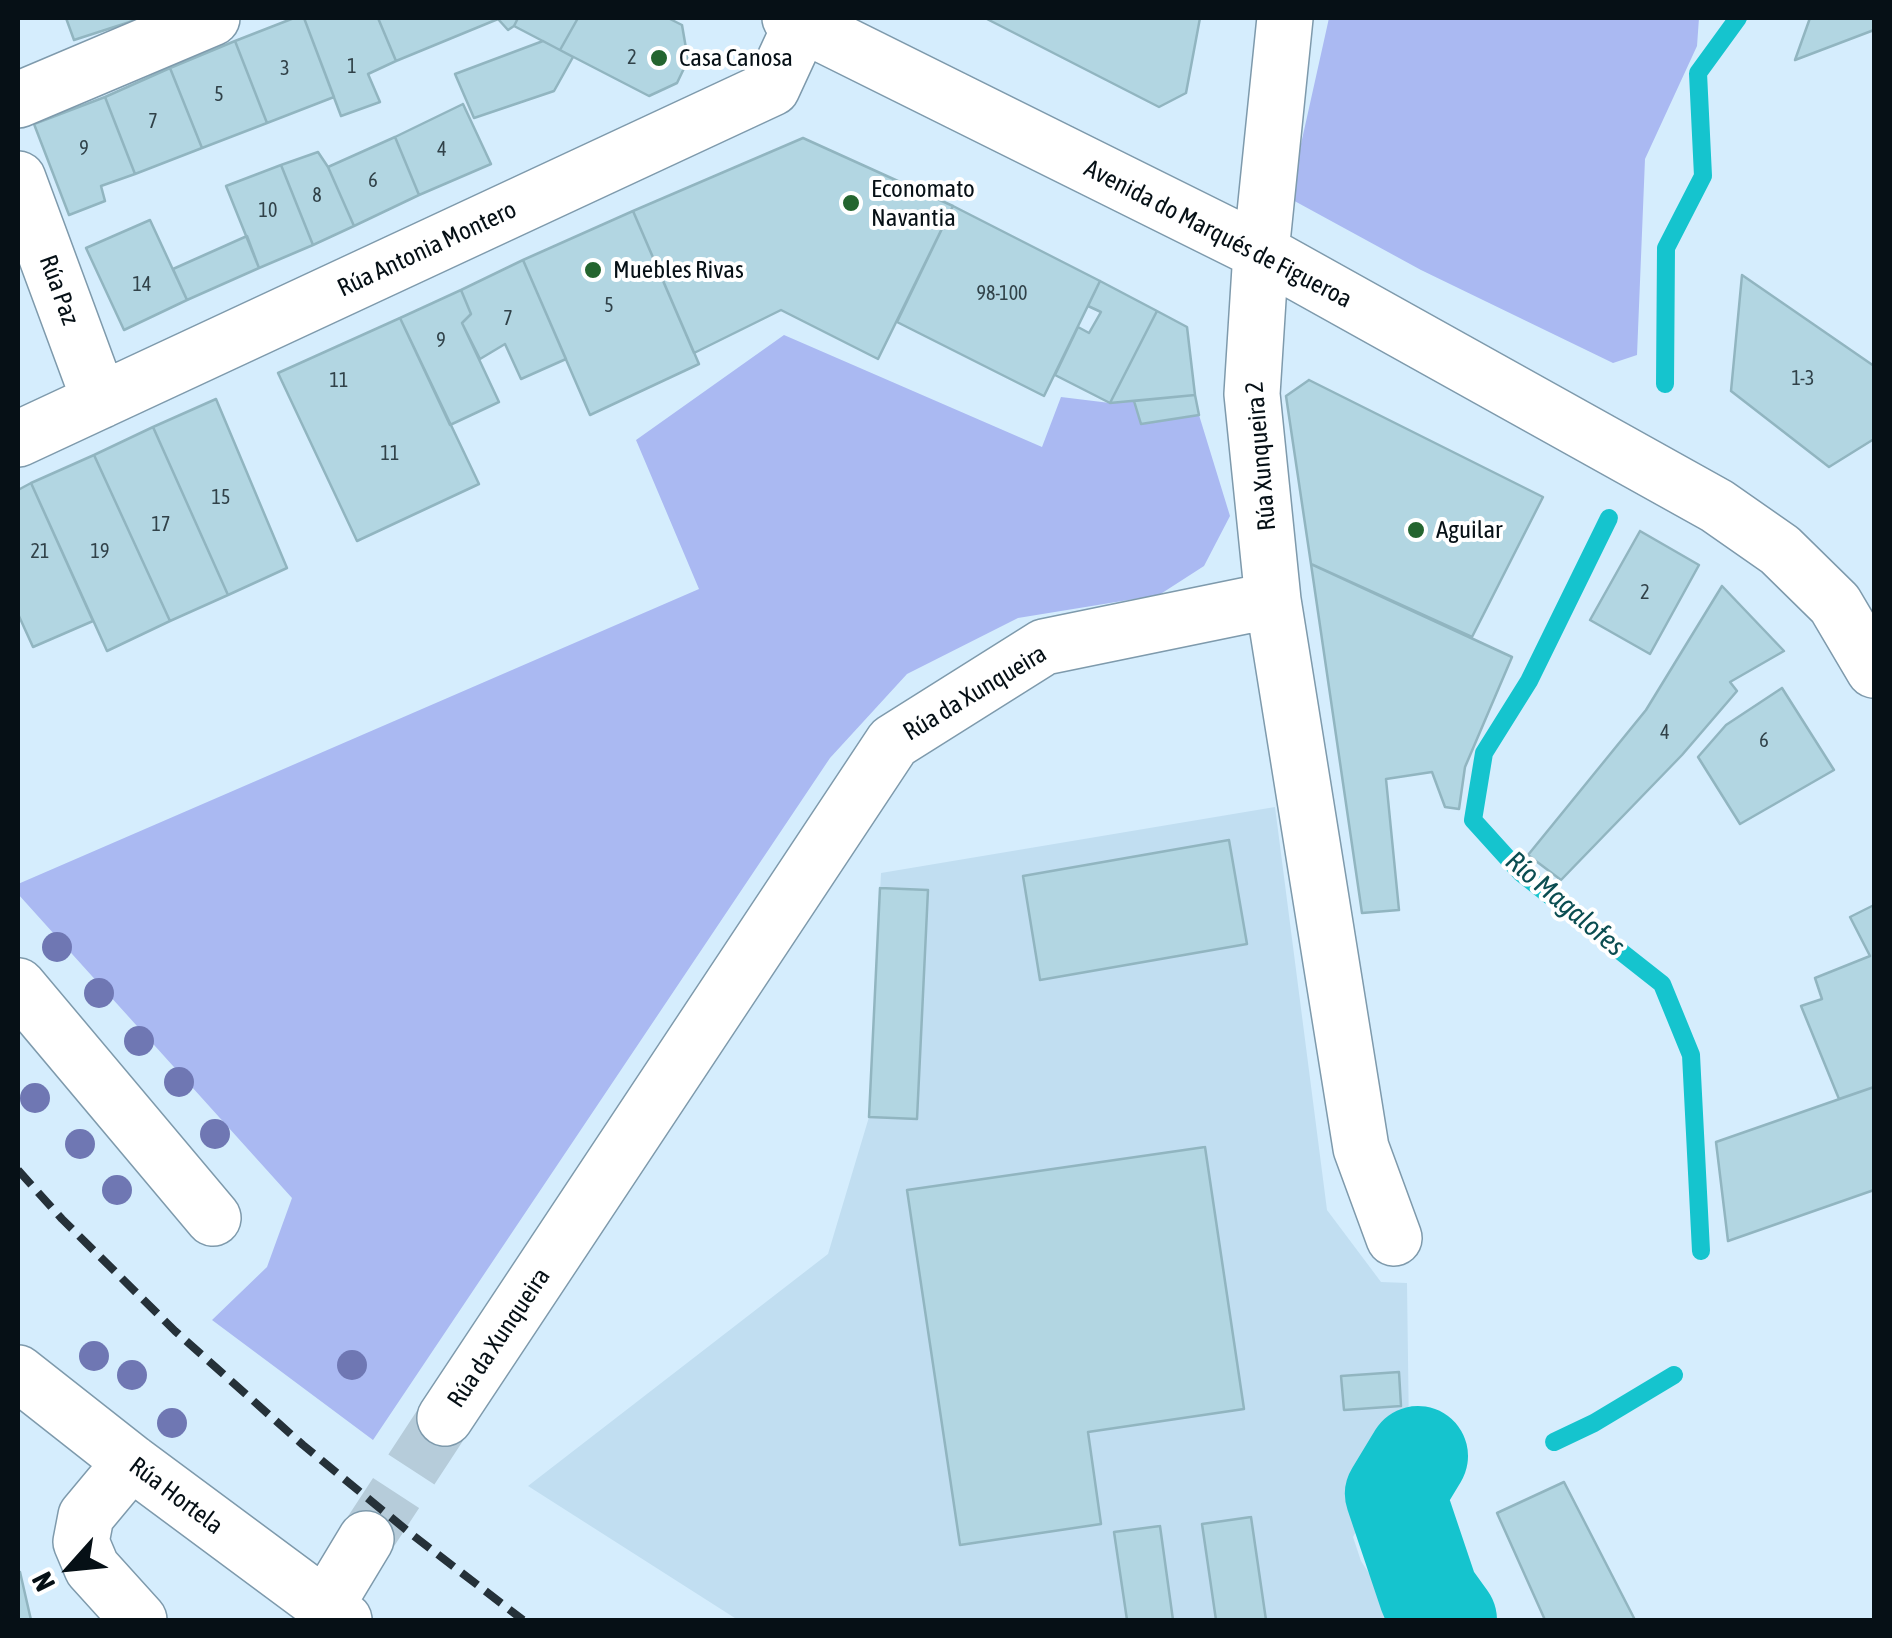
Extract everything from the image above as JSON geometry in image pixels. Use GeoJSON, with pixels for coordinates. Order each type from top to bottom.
{"type":"FeatureCollection","features":[{"type":"Feature","properties":{"kind":"street"},"geometry":{"type":"LineString","coordinates":[[18,100],[212,18]]}},
{"type":"Feature","properties":{"kind":"street","name":"Rúa Xunqueira 2"},"geometry":{"type":"LineString","coordinates":[[1273,600],[1252,394],[1261,252],[1286,18]]}},
{"type":"Feature","properties":{"kind":"street","name":"Avenida do Marqués de Figueroa"},"geometry":{"type":"LineString","coordinates":[[796,20],[1261,252],[1717,506],[1780,550],[1835,604],[1874,670]]}},
{"type":"Feature","properties":{"kind":"street","name":"Rúa Antonia Montero"},"geometry":{"type":"LineString","coordinates":[[18,438],[772,88],[796,20]]}},
{"type":"Feature","properties":{"kind":"street","name":"Rúa Paz"},"geometry":{"type":"LineString","coordinates":[[18,179],[100,401]]}},
{"type":"Feature","properties":{"kind":"street"},"geometry":{"type":"LineString","coordinates":[[1273,600],[1361,1148],[1394,1238]]}},
{"type":"Feature","properties":{"kind":"street","name":"Rúa da Xunqueira"},"geometry":{"type":"LineString","coordinates":[[445,1418],[893,742],[1044,647],[1273,600]]}},
{"type":"Feature","properties":{"kind":"street"},"geometry":{"type":"LineString","coordinates":[[18,986],[213,1218]]}},
{"type":"Feature","properties":{"kind":"street","name":"Rúa Hortela"},"geometry":{"type":"LineString","coordinates":[[18,1374],[331,1616]]}},
{"type":"Feature","properties":{"kind":"street"},"geometry":{"type":"LineString","coordinates":[[130,1462],[86,1516],[82,1542],[92,1568],[139,1620]]}},
{"type":"Feature","properties":{"kind":"street"},"geometry":{"type":"LineString","coordinates":[[331,1616],[366,1539]]}},
{"type":"Feature","properties":{"kind":"shaded area"},"geometry":{"type":"Polygon","coordinates":[[[1329,18],[1699,18],[1697,46],[1645,159],[1637,355],[1613,363],[1421,270],[1289,198],[1329,18]]]}},
{"type":"Feature","properties":{"kind":"shaded area"},"geometry":{"type":"Polygon","coordinates":[[[784,335],[1042,447],[1061,397],[1110,403],[1134,401],[1142,424],[1199,415],[1230,516],[1204,566],[1159,595],[1018,618],[907,674],[830,758],[373,1440],[212,1320],[267,1267],[292,1198],[18,894],[18,884],[699,589],[636,440],[784,335]]]}},
{"type":"Feature","properties":{"kind":"shaded area"},"geometry":{"type":"Polygon","coordinates":[[[1275,807],[1327,1210],[1381,1282],[1407,1283],[1409,1434],[1353,1537],[1361,1561],[1399,1620],[738,1620],[528,1486],[828,1254],[869,1117],[881,873],[1275,807]]]}},
{"type":"Feature","properties":{"kind":"building"},"geometry":{"type":"Polygon","coordinates":[[[66,18],[142,18],[74,40],[66,18]]]}},
{"type":"Feature","properties":{"kind":"building"},"geometry":{"type":"Polygon","coordinates":[[[294,18],[304,18],[334,97],[267,123],[235,41],[294,18]]]}},
{"type":"Feature","properties":{"kind":"building"},"geometry":{"type":"Polygon","coordinates":[[[304,18],[378,18],[396,61],[368,74],[380,102],[341,116],[304,18]]]}},
{"type":"Feature","properties":{"kind":"building"},"geometry":{"type":"Polygon","coordinates":[[[378,18],[518,18],[508,30],[498,19],[396,61],[378,18]]]}},
{"type":"Feature","properties":{"kind":"building"},"geometry":{"type":"Polygon","coordinates":[[[518,18],[578,18],[560,50],[514,26],[518,18]]]}},
{"type":"Feature","properties":{"kind":"building"},"geometry":{"type":"Polygon","coordinates":[[[578,18],[668,18],[682,25],[688,60],[677,83],[649,96],[560,50],[578,18]]]}},
{"type":"Feature","properties":{"kind":"building"},"geometry":{"type":"Polygon","coordinates":[[[985,18],[1200,18],[1186,93],[1159,107],[985,18]]]}},
{"type":"Feature","properties":{"kind":"building"},"geometry":{"type":"Polygon","coordinates":[[[1810,18],[1874,18],[1874,30],[1795,60],[1810,18]]]}},
{"type":"Feature","properties":{"kind":"building"},"geometry":{"type":"Polygon","coordinates":[[[235,41],[267,123],[202,148],[170,68],[235,41]]]}},
{"type":"Feature","properties":{"kind":"building"},"geometry":{"type":"Polygon","coordinates":[[[543,41],[573,57],[554,91],[474,118],[455,74],[543,41]]]}},
{"type":"Feature","properties":{"kind":"building"},"geometry":{"type":"Polygon","coordinates":[[[170,68],[202,148],[135,174],[105,97],[170,68]]]}},
{"type":"Feature","properties":{"kind":"building"},"geometry":{"type":"Polygon","coordinates":[[[105,97],[135,174],[101,186],[105,201],[69,215],[34,124],[105,97]]]}},
{"type":"Feature","properties":{"kind":"building"},"geometry":{"type":"Polygon","coordinates":[[[463,104],[491,164],[419,195],[395,137],[463,104]]]}},
{"type":"Feature","properties":{"kind":"building"},"geometry":{"type":"Polygon","coordinates":[[[395,137],[419,195],[354,226],[328,167],[395,137]]]}},
{"type":"Feature","properties":{"kind":"building"},"geometry":{"type":"Polygon","coordinates":[[[803,138],[953,206],[878,359],[781,310],[694,353],[633,211],[803,138]]]}},
{"type":"Feature","properties":{"kind":"building"},"geometry":{"type":"Polygon","coordinates":[[[318,152],[354,226],[313,245],[281,165],[318,152]]]}},
{"type":"Feature","properties":{"kind":"building"},"geometry":{"type":"Polygon","coordinates":[[[281,165],[313,245],[259,268],[226,186],[281,165]]]}},
{"type":"Feature","properties":{"kind":"building"},"geometry":{"type":"Polygon","coordinates":[[[953,206],[1100,281],[1044,396],[897,322],[953,206]]]}},
{"type":"Feature","properties":{"kind":"building"},"geometry":{"type":"Polygon","coordinates":[[[633,211],[699,364],[590,415],[523,260],[633,211]]]}},
{"type":"Feature","properties":{"kind":"building"},"geometry":{"type":"Polygon","coordinates":[[[150,220],[187,300],[124,330],[86,248],[150,220]]]}},
{"type":"Feature","properties":{"kind":"building"},"geometry":{"type":"Polygon","coordinates":[[[247,236],[259,268],[187,300],[173,269],[247,236]]]}},
{"type":"Feature","properties":{"kind":"building"},"geometry":{"type":"Polygon","coordinates":[[[523,260],[566,359],[521,379],[505,344],[480,359],[462,323],[471,314],[461,290],[523,260]]]}},
{"type":"Feature","properties":{"kind":"building"},"geometry":{"type":"Polygon","coordinates":[[[1742,275],[1874,366],[1874,439],[1829,467],[1731,391],[1742,275]]]}},
{"type":"Feature","properties":{"kind":"building"},"geometry":{"type":"Polygon","coordinates":[[[1100,281],[1157,311],[1110,403],[1055,375],[1078,327],[1089,333],[1101,312],[1088,306],[1100,281]]]}},
{"type":"Feature","properties":{"kind":"building"},"geometry":{"type":"Polygon","coordinates":[[[461,290],[471,314],[462,323],[499,402],[450,425],[400,318],[461,290]]]}},
{"type":"Feature","properties":{"kind":"building"},"geometry":{"type":"Polygon","coordinates":[[[1157,311],[1187,327],[1195,395],[1110,403],[1157,311]]]}},
{"type":"Feature","properties":{"kind":"building"},"geometry":{"type":"Polygon","coordinates":[[[400,318],[479,484],[357,541],[278,373],[400,318]]]}},
{"type":"Feature","properties":{"kind":"building","name":"Aguilar"},"geometry":{"type":"Polygon","coordinates":[[[1309,380],[1543,497],[1472,637],[1311,564],[1286,396],[1309,380]]]}},
{"type":"Feature","properties":{"kind":"building"},"geometry":{"type":"Polygon","coordinates":[[[1195,395],[1199,415],[1141,424],[1134,401],[1195,395]]]}},
{"type":"Feature","properties":{"kind":"building"},"geometry":{"type":"Polygon","coordinates":[[[216,399],[287,568],[228,595],[153,427],[216,399]]]}},
{"type":"Feature","properties":{"kind":"building"},"geometry":{"type":"Polygon","coordinates":[[[153,427],[228,595],[170,621],[94,455],[153,427]]]}},
{"type":"Feature","properties":{"kind":"building"},"geometry":{"type":"Polygon","coordinates":[[[94,455],[170,621],[107,651],[31,483],[94,455]]]}},
{"type":"Feature","properties":{"kind":"building"},"geometry":{"type":"Polygon","coordinates":[[[31,483],[93,621],[33,647],[18,614],[18,490],[31,483]]]}},
{"type":"Feature","properties":{"kind":"building"},"geometry":{"type":"Polygon","coordinates":[[[1640,531],[1699,565],[1650,654],[1590,620],[1640,531]]]}},
{"type":"Feature","properties":{"kind":"building"},"geometry":{"type":"Polygon","coordinates":[[[1311,564],[1512,657],[1465,767],[1459,809],[1445,807],[1432,772],[1386,779],[1399,910],[1362,913],[1311,564]]]}},
{"type":"Feature","properties":{"kind":"building"},"geometry":{"type":"Polygon","coordinates":[[[1722,586],[1784,651],[1730,682],[1737,691],[1682,755],[1561,880],[1528,855],[1646,710],[1722,586]]]}},
{"type":"Feature","properties":{"kind":"building"},"geometry":{"type":"Polygon","coordinates":[[[1782,688],[1834,770],[1740,824],[1698,757],[1726,725],[1782,688]]]}},
{"type":"Feature","properties":{"kind":"building"},"geometry":{"type":"Polygon","coordinates":[[[1229,840],[1247,944],[1040,980],[1023,876],[1229,840]]]}},
{"type":"Feature","properties":{"kind":"building"},"geometry":{"type":"Polygon","coordinates":[[[880,888],[928,890],[917,1119],[869,1117],[880,888]]]}},
{"type":"Feature","properties":{"kind":"building"},"geometry":{"type":"Polygon","coordinates":[[[1874,905],[1874,1087],[1839,1099],[1801,1006],[1822,999],[1815,978],[1870,956],[1850,917],[1874,905]]]}},
{"type":"Feature","properties":{"kind":"building"},"geometry":{"type":"Polygon","coordinates":[[[1874,1087],[1874,1190],[1728,1241],[1716,1142],[1874,1087]]]}},
{"type":"Feature","properties":{"kind":"building"},"geometry":{"type":"Polygon","coordinates":[[[1205,1147],[1244,1409],[1088,1432],[1101,1524],[960,1545],[907,1190],[1205,1147]]]}},
{"type":"Feature","properties":{"kind":"building"},"geometry":{"type":"Polygon","coordinates":[[[1399,1372],[1401,1406],[1344,1410],[1341,1376],[1399,1372]]]}},
{"type":"Feature","properties":{"kind":"building"},"geometry":{"type":"Polygon","coordinates":[[[1564,1482],[1635,1620],[1545,1620],[1497,1513],[1564,1482]]]}},
{"type":"Feature","properties":{"kind":"building"},"geometry":{"type":"Polygon","coordinates":[[[1251,1517],[1266,1620],[1216,1620],[1202,1524],[1251,1517]]]}},
{"type":"Feature","properties":{"kind":"building"},"geometry":{"type":"Polygon","coordinates":[[[1160,1526],[1173,1620],[1127,1620],[1114,1532],[1160,1526]]]}},
{"type":"Feature","properties":{"kind":"building"},"geometry":{"type":"Polygon","coordinates":[[[20,1572],[31,1620],[18,1620],[20,1572]]]}},
{"type":"Feature","properties":{"kind":"waterway","name":"Río Magalofes"},"geometry":{"type":"LineString","coordinates":[[1665,384],[1666,248],[1703,176],[1698,73],[1738,18]]}},
{"type":"Feature","properties":{"kind":"waterway","name":"Río Magalofes"},"geometry":{"type":"LineString","coordinates":[[1609,518],[1529,681],[1484,753],[1473,820],[1521,873],[1662,984],[1691,1055],[1701,1251]]}},
{"type":"Feature","properties":{"kind":"waterway","name":"Río Magalofes"},"geometry":{"type":"LineString","coordinates":[[1554,1442],[1674,1375]]}},
{"type":"Feature","properties":{"kind":"waterway","name":"Río Magalofes"},"geometry":{"type":"LineString","coordinates":[[1418,1456],[1395,1494],[1429,1595],[1447,1620]]}},
{"type":"Feature","properties":{"kind":"tunnel"},"geometry":{"type":"LineString","coordinates":[[366,1539],[445,1418]]}},
{"type":"Feature","properties":{"kind":"railway"},"geometry":{"type":"LineString","coordinates":[[18,1170],[175,1331],[303,1445],[523,1620]]}},
{"type":"Feature","properties":{"kind":"place","name":"Casa Canosa"},"geometry":{"type":"Point","coordinates":[659,58]}},
{"type":"Feature","properties":{"kind":"place","name":"Economato Navantia"},"geometry":{"type":"Point","coordinates":[851,203]}},
{"type":"Feature","properties":{"kind":"place","name":"Muebles Rivas"},"geometry":{"type":"Point","coordinates":[593,270]}},
{"type":"Feature","properties":{"kind":"place","name":"Aguilar"},"geometry":{"type":"Point","coordinates":[1416,530]}}]}
